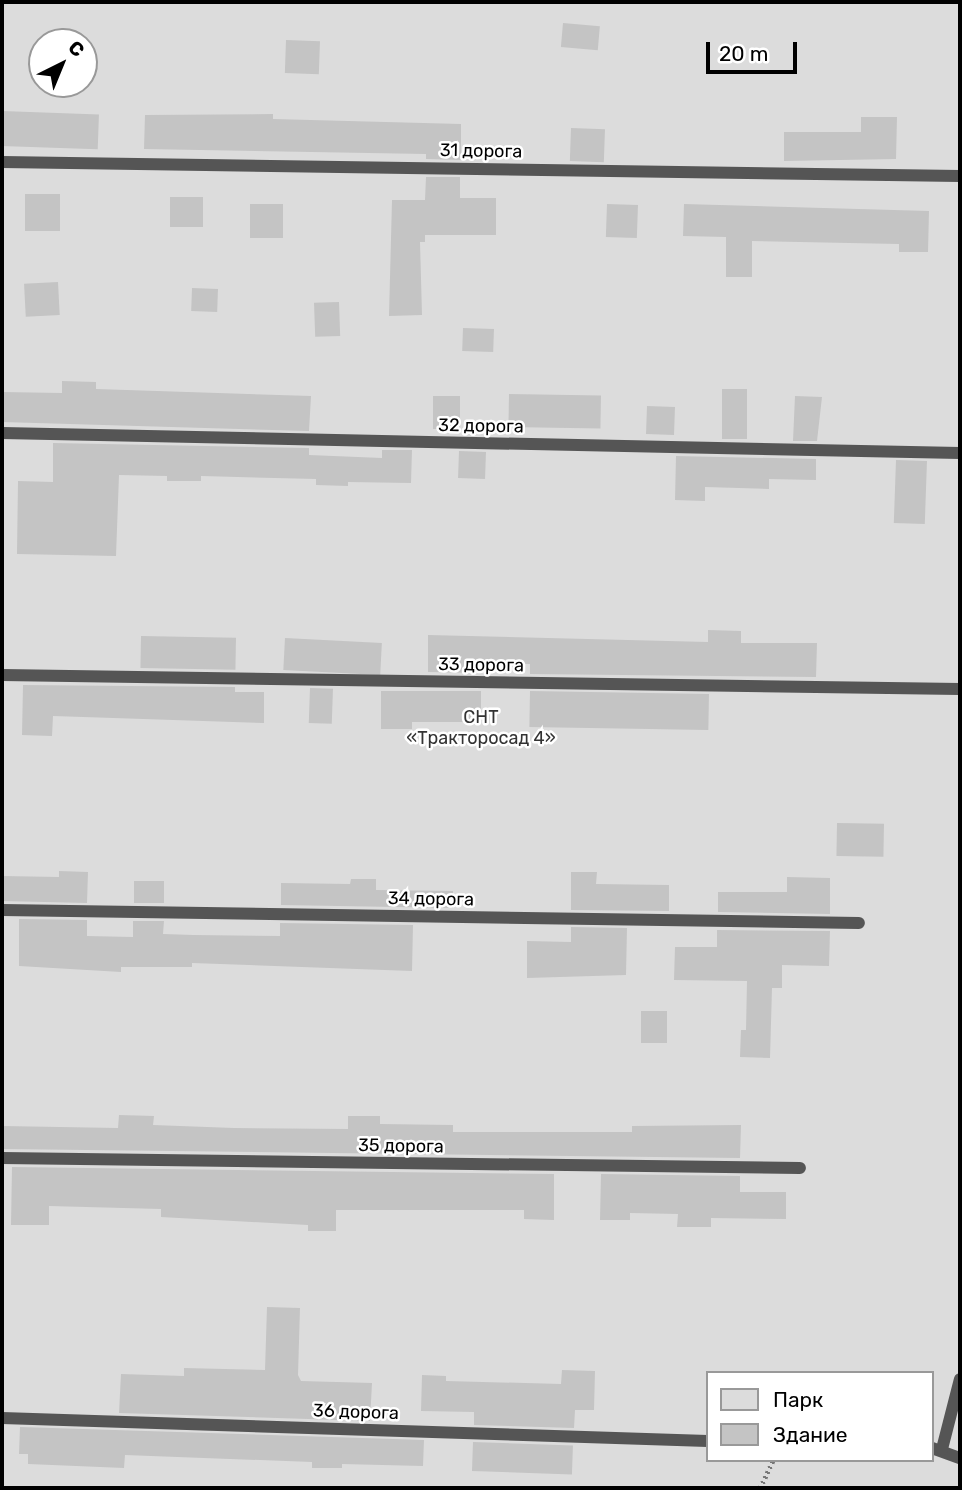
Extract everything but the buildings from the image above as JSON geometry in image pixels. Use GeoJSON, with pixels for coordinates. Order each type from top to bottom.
{"type":"FeatureCollection","features":[{"type":"Feature","properties":{"kind":"lane","name":"31 дорога"},"geometry":{"type":"LineString","coordinates":[[2,162],[960,176]]}},
{"type":"Feature","properties":{"kind":"lane","name":"32 дорога"},"geometry":{"type":"LineString","coordinates":[[2,433],[960,453]]}},
{"type":"Feature","properties":{"kind":"lane","name":"33 дорога"},"geometry":{"type":"LineString","coordinates":[[2,675],[960,689]]}},
{"type":"Feature","properties":{"kind":"lane","name":"34 дорога"},"geometry":{"type":"LineString","coordinates":[[2,911],[859,923]]}},
{"type":"Feature","properties":{"kind":"lane","name":"35 дорога"},"geometry":{"type":"LineString","coordinates":[[2,1158],[800,1168]]}},
{"type":"Feature","properties":{"kind":"lane"},"geometry":{"type":"LineString","coordinates":[[960,1379],[937,1448],[960,1458]]}},
{"type":"Feature","properties":{"kind":"lane","name":"36 дорога"},"geometry":{"type":"LineString","coordinates":[[2,1418],[706,1441]]}},
{"type":"Feature","properties":{"kind":"path"},"geometry":{"type":"LineString","coordinates":[[760,1488],[772,1462]]}},
{"type":"Feature","properties":{"kind":"green space","name":"СНТ «Тракторосад 4»"},"geometry":{"type":"Polygon","coordinates":[[[2,2],[960,2],[960,1488],[2,1488],[2,2]]]}}]}
